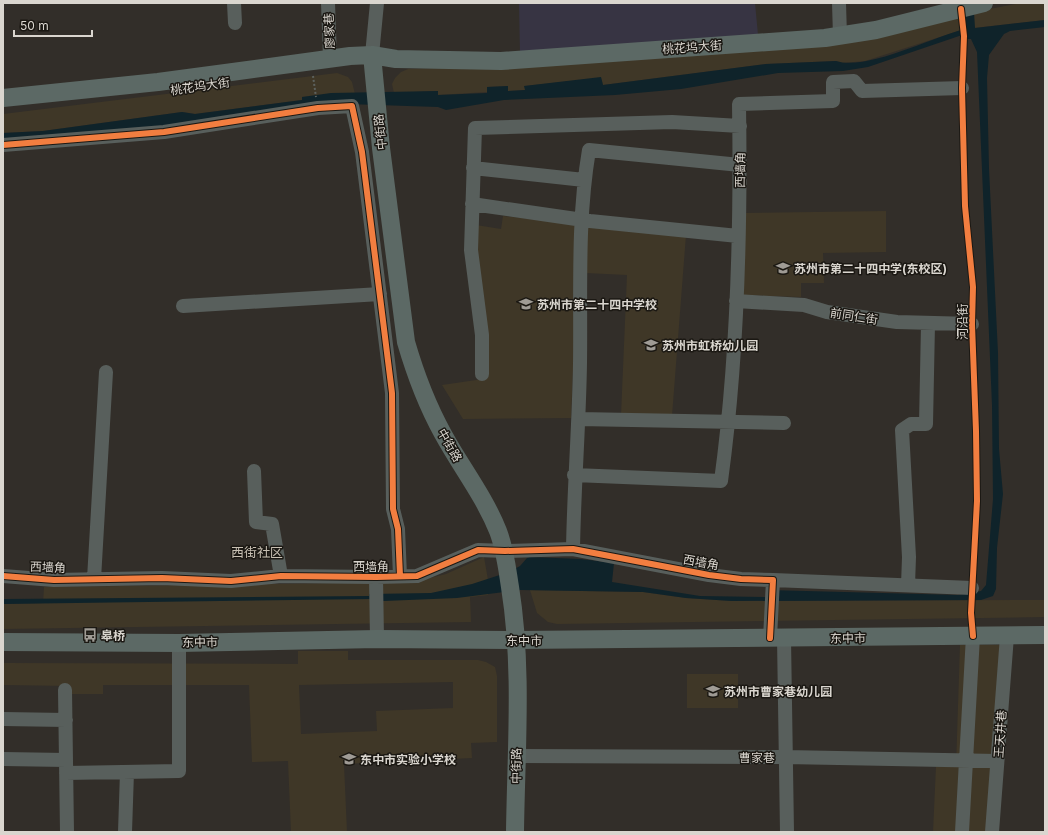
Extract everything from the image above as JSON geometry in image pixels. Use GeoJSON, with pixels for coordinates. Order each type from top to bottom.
{"type":"FeatureCollection","features":[{"type":"Feature","properties":{"kind":"main road","name":"桃花坞大街"},"geometry":{"type":"LineString","coordinates":[[3,108],[159,92],[312,71],[373,66],[396,59],[482,62],[840,36],[888,28],[969,6]]}},
{"type":"Feature","properties":{"kind":"main road","name":"桃花坞大街"},"geometry":{"type":"LineString","coordinates":[[3,98],[158,82],[330,58],[373,66]]}},
{"type":"Feature","properties":{"kind":"main road","name":"中街路"},"geometry":{"type":"LineString","coordinates":[[373,66],[381,148],[406,342],[412,362],[443,433],[477,488],[498,532],[505,557],[512,598],[516,640],[515,832]]}},
{"type":"Feature","properties":{"kind":"main road","name":"东中市"},"geometry":{"type":"LineString","coordinates":[[3,642],[179,643],[377,639],[516,640],[1045,635]]}},
{"type":"Feature","properties":{"kind":"street"},"geometry":{"type":"LineString","coordinates":[[234,3],[235,23]]}},
{"type":"Feature","properties":{"kind":"street","name":"廖家巷"},"geometry":{"type":"LineString","coordinates":[[328,3],[330,58]]}},
{"type":"Feature","properties":{"kind":"street"},"geometry":{"type":"LineString","coordinates":[[373,66],[377,3]]}},
{"type":"Feature","properties":{"kind":"street"},"geometry":{"type":"LineString","coordinates":[[839,3],[840,36]]}},
{"type":"Feature","properties":{"kind":"street","name":"西墙角"},"geometry":{"type":"LineString","coordinates":[[574,475],[722,481],[729,422],[736,301],[740,165],[739,104],[833,101],[833,82],[854,81],[862,91],[962,88]]}},
{"type":"Feature","properties":{"kind":"street"},"geometry":{"type":"LineString","coordinates":[[3,146],[164,132],[318,108],[352,106],[362,152],[392,393],[393,509],[398,529],[400,576]]}},
{"type":"Feature","properties":{"kind":"street"},"geometry":{"type":"LineString","coordinates":[[482,374],[482,335],[471,250],[475,128],[672,122],[740,126]]}},
{"type":"Feature","properties":{"kind":"street"},"geometry":{"type":"LineString","coordinates":[[362,152],[381,148]]}},
{"type":"Feature","properties":{"kind":"street"},"geometry":{"type":"LineString","coordinates":[[573,549],[574,475],[579,419],[582,220],[584,180],[589,150],[740,165]]}},
{"type":"Feature","properties":{"kind":"street"},"geometry":{"type":"LineString","coordinates":[[473,168],[584,180]]}},
{"type":"Feature","properties":{"kind":"street"},"geometry":{"type":"LineString","coordinates":[[472,204],[582,220],[738,236]]}},
{"type":"Feature","properties":{"kind":"street"},"geometry":{"type":"LineString","coordinates":[[183,306],[380,294]]}},
{"type":"Feature","properties":{"kind":"street","name":"前同仁街"},"geometry":{"type":"LineString","coordinates":[[736,301],[804,306],[827,312],[880,320],[928,324],[972,324]]}},
{"type":"Feature","properties":{"kind":"street"},"geometry":{"type":"LineString","coordinates":[[908,585],[909,557],[902,430],[911,424],[926,424],[928,324]]}},
{"type":"Feature","properties":{"kind":"street"},"geometry":{"type":"LineString","coordinates":[[94,579],[106,372]]}},
{"type":"Feature","properties":{"kind":"street"},"geometry":{"type":"LineString","coordinates":[[579,419],[784,422]]}},
{"type":"Feature","properties":{"kind":"street"},"geometry":{"type":"LineString","coordinates":[[254,471],[256,522],[272,524],[281,576]]}},
{"type":"Feature","properties":{"kind":"street","name":"西墙角"},"geometry":{"type":"LineString","coordinates":[[3,576],[54,580],[162,578],[231,581],[281,576],[376,589],[400,576],[417,576],[478,550],[505,557],[573,549],[709,576],[741,580],[972,588]]}},
{"type":"Feature","properties":{"kind":"street"},"geometry":{"type":"LineString","coordinates":[[773,582],[772,602],[777,638],[785,757],[787,832]]}},
{"type":"Feature","properties":{"kind":"street"},"geometry":{"type":"LineString","coordinates":[[376,589],[377,639]]}},
{"type":"Feature","properties":{"kind":"street"},"geometry":{"type":"LineString","coordinates":[[962,832],[973,636]]}},
{"type":"Feature","properties":{"kind":"street","name":"王天井巷"},"geometry":{"type":"LineString","coordinates":[[992,832],[1007,636]]}},
{"type":"Feature","properties":{"kind":"street"},"geometry":{"type":"LineString","coordinates":[[3,759],[66,767],[127,772],[179,771],[179,643]]}},
{"type":"Feature","properties":{"kind":"street"},"geometry":{"type":"LineString","coordinates":[[65,690],[67,832]]}},
{"type":"Feature","properties":{"kind":"street"},"geometry":{"type":"LineString","coordinates":[[3,719],[66,720]]}},
{"type":"Feature","properties":{"kind":"street","name":"曹家巷"},"geometry":{"type":"LineString","coordinates":[[516,756],[785,757],[965,759],[998,761]]}},
{"type":"Feature","properties":{"kind":"street"},"geometry":{"type":"LineString","coordinates":[[126,832],[127,772]]}},
{"type":"Feature","properties":{"kind":"path"},"geometry":{"type":"LineString","coordinates":[[312,71],[315,91]]}},
{"type":"Feature","properties":{"kind":"shaded area"},"geometry":{"type":"Polygon","coordinates":[[[519,3],[755,3],[758,35],[520,54],[519,3]]]}},
{"type":"Feature","properties":{"kind":"shaded area"},"geometry":{"type":"Polygon","coordinates":[[[1020,3],[1045,3],[1045,20],[965,29],[865,61],[843,63],[836,61],[766,64],[603,85],[601,78],[525,86],[525,90],[508,91],[508,86],[487,87],[487,92],[438,95],[437,91],[394,93],[392,84],[401,72],[408,69],[528,66],[974,12],[1020,3]]]}},
{"type":"Feature","properties":{"kind":"shaded area"},"geometry":{"type":"Polygon","coordinates":[[[337,73],[348,77],[352,82],[355,94],[302,97],[302,100],[195,114],[182,112],[43,131],[3,133],[3,114],[337,73]]]}},
{"type":"Feature","properties":{"kind":"shaded area","name":"苏州市第二十四中学(东校区)"},"geometry":{"type":"Polygon","coordinates":[[[886,211],[886,252],[823,253],[824,283],[801,283],[801,297],[741,295],[744,213],[886,211]]]}},
{"type":"Feature","properties":{"kind":"shaded area","name":"苏州市第二十四中学校"},"geometry":{"type":"Polygon","coordinates":[[[503,216],[579,224],[571,418],[463,419],[442,385],[483,379],[470,224],[501,229],[503,216]]]}},
{"type":"Feature","properties":{"kind":"shaded area","name":"苏州市虹桥幼儿园"},"geometry":{"type":"Polygon","coordinates":[[[586,225],[686,235],[672,416],[621,415],[627,275],[585,273],[586,225]]]}},
{"type":"Feature","properties":{"kind":"shaded area"},"geometry":{"type":"Polygon","coordinates":[[[484,557],[488,580],[488,595],[470,597],[471,622],[3,629],[3,604],[43,603],[44,587],[414,582],[446,574],[484,557]]]}},
{"type":"Feature","properties":{"kind":"shaded area"},"geometry":{"type":"Polygon","coordinates":[[[530,590],[643,592],[686,598],[732,601],[1045,600],[1045,617],[557,624],[548,622],[537,613],[530,590]]]}},
{"type":"Feature","properties":{"kind":"shaded area"},"geometry":{"type":"Polygon","coordinates":[[[960,645],[1004,645],[991,832],[933,832],[936,766],[956,767],[960,645]]]}},
{"type":"Feature","properties":{"kind":"shaded area"},"geometry":{"type":"Polygon","coordinates":[[[298,651],[348,651],[348,660],[478,660],[486,662],[495,667],[497,676],[497,742],[471,743],[472,758],[344,764],[347,832],[291,832],[288,761],[252,762],[249,685],[103,685],[103,694],[71,694],[71,686],[3,685],[3,663],[298,664],[298,651]],[[453,682],[299,685],[301,734],[377,731],[376,711],[453,708],[453,682]]]}},
{"type":"Feature","properties":{"kind":"shaded area","name":"苏州市曹家巷幼儿园"},"geometry":{"type":"Polygon","coordinates":[[[687,674],[738,674],[738,708],[687,708],[687,674]]]}},
{"type":"Feature","properties":{"kind":"water"},"geometry":{"type":"Polygon","coordinates":[[[963,3],[974,12],[975,28],[1045,20],[1045,27],[1010,31],[1004,34],[989,55],[987,78],[989,169],[998,353],[999,449],[1003,494],[997,548],[996,589],[993,596],[981,600],[732,601],[686,598],[643,592],[520,590],[457,598],[384,601],[373,599],[3,604],[3,599],[369,596],[369,594],[431,593],[472,584],[509,572],[520,566],[527,558],[530,557],[581,559],[614,563],[612,582],[700,596],[768,597],[768,590],[958,595],[981,591],[986,585],[993,499],[992,405],[977,52],[971,39],[965,39],[965,34],[868,67],[843,71],[778,73],[681,89],[615,95],[504,100],[446,110],[438,107],[347,104],[165,129],[3,142],[3,133],[43,131],[182,112],[195,114],[302,100],[302,97],[331,93],[438,91],[438,95],[487,93],[487,87],[508,86],[508,91],[525,90],[524,86],[601,77],[603,85],[766,64],[836,61],[849,63],[865,61],[900,52],[965,29],[963,3]]]}},
{"type":"Feature","properties":{"kind":"cycle path","name":"河沿街"},"geometry":{"type":"LineString","coordinates":[[961,9],[964,36],[962,88],[965,206],[973,287],[972,324],[976,431],[977,501],[971,613],[973,636]]}},
{"type":"Feature","properties":{"kind":"cycle path"},"geometry":{"type":"LineString","coordinates":[[3,145],[164,132],[318,108],[352,106],[362,152],[392,393],[393,509],[398,529],[400,576]]}},
{"type":"Feature","properties":{"kind":"cycle path"},"geometry":{"type":"LineString","coordinates":[[3,576],[54,580],[162,578],[231,581],[281,576],[417,576],[478,550],[505,551],[573,549],[709,575],[741,579],[773,580],[770,638]]}},
{"type":"Feature","properties":{"kind":"place","name":"苏州市第二十四中学(东校区)"},"geometry":{"type":"Point","coordinates":[783,268]}},
{"type":"Feature","properties":{"kind":"place","name":"苏州市第二十四中学校"},"geometry":{"type":"Point","coordinates":[526,304]}},
{"type":"Feature","properties":{"kind":"place","name":"苏州市虹桥幼儿园"},"geometry":{"type":"Point","coordinates":[651,345]}},
{"type":"Feature","properties":{"kind":"place","name":"皋桥"},"geometry":{"type":"Point","coordinates":[90,635]}},
{"type":"Feature","properties":{"kind":"place","name":"苏州市曹家巷幼儿园"},"geometry":{"type":"Point","coordinates":[713,691]}},
{"type":"Feature","properties":{"kind":"place","name":"东中市实验小学校"},"geometry":{"type":"Point","coordinates":[349,759]}},
{"type":"Feature","properties":{"kind":"district","name":"西街社区"},"geometry":{"type":"Point","coordinates":[257,552]}}]}
